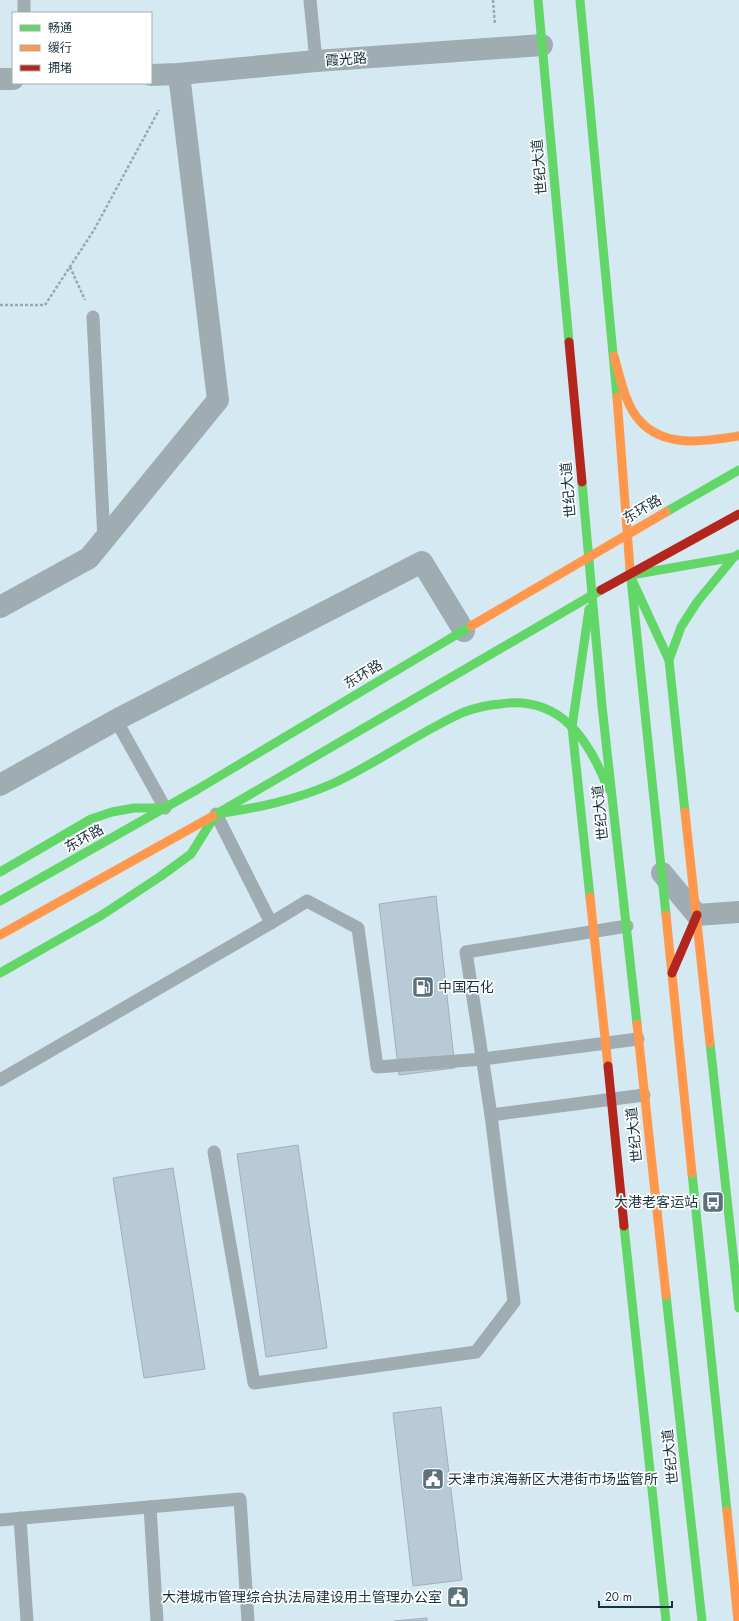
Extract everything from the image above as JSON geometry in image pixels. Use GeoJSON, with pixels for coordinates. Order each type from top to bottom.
{"type":"FeatureCollection","features":[{"type":"Feature","properties":{"kind":"main road","name":"世纪大道"},"geometry":{"type":"LineString","coordinates":[[538,0],[591,596],[702,1621]]}},
{"type":"Feature","properties":{"kind":"main road"},"geometry":{"type":"LineString","coordinates":[[580,0],[614,356],[630,575],[642,678],[738,1621]]}},
{"type":"Feature","properties":{"kind":"main road"},"geometry":{"type":"LineString","coordinates":[[614,356],[629,400],[640,421],[656,433],[670,439],[692,441],[739,436]]}},
{"type":"Feature","properties":{"kind":"main road","name":"东环路"},"geometry":{"type":"LineString","coordinates":[[0,901],[165,808],[627,533],[739,470]]}},
{"type":"Feature","properties":{"kind":"main road"},"geometry":{"type":"LineString","coordinates":[[0,935],[216,814],[591,596],[739,514]]}},
{"type":"Feature","properties":{"kind":"main road"},"geometry":{"type":"LineString","coordinates":[[630,575],[736,555]]}},
{"type":"Feature","properties":{"kind":"main road"},"geometry":{"type":"LineString","coordinates":[[669,660],[681,627],[697,602],[736,555]]}},
{"type":"Feature","properties":{"kind":"main road"},"geometry":{"type":"LineString","coordinates":[[630,575],[669,660],[739,1308]]}},
{"type":"Feature","properties":{"kind":"main road"},"geometry":{"type":"LineString","coordinates":[[591,596],[572,727],[666,1621]]}},
{"type":"Feature","properties":{"kind":"main road"},"geometry":{"type":"LineString","coordinates":[[0,973],[102,915],[161,876],[190,854],[216,814],[250,809],[313,791],[343,778],[452,718],[480,707],[510,703],[528,703],[543,706],[572,727],[588,746],[600,768],[614,804]]}},
{"type":"Feature","properties":{"kind":"main road"},"geometry":{"type":"LineString","coordinates":[[0,872],[91,819],[112,812],[134,808],[165,808]]}},
{"type":"Feature","properties":{"kind":"main road"},"geometry":{"type":"LineString","coordinates":[[672,974],[697,915]]}},
{"type":"Feature","properties":{"kind":"street","name":"霞光路"},"geometry":{"type":"LineString","coordinates":[[152,75],[178,74],[316,61],[542,45]]}},
{"type":"Feature","properties":{"kind":"street"},"geometry":{"type":"LineString","coordinates":[[0,608],[89,558],[218,400],[178,74]]}},
{"type":"Feature","properties":{"kind":"street"},"geometry":{"type":"LineString","coordinates":[[0,79],[12,79]]}},
{"type":"Feature","properties":{"kind":"street"},"geometry":{"type":"LineString","coordinates":[[0,786],[116,720],[422,562],[464,631]]}},
{"type":"Feature","properties":{"kind":"street"},"geometry":{"type":"LineString","coordinates":[[662,873],[697,915],[739,912]]}},
{"type":"Feature","properties":{"kind":"lane"},"geometry":{"type":"LineString","coordinates":[[24,0],[24,12]]}},
{"type":"Feature","properties":{"kind":"lane"},"geometry":{"type":"LineString","coordinates":[[310,0],[316,61]]}},
{"type":"Feature","properties":{"kind":"lane"},"geometry":{"type":"LineString","coordinates":[[93,317],[104,540]]}},
{"type":"Feature","properties":{"kind":"lane"},"geometry":{"type":"LineString","coordinates":[[116,720],[165,808]]}},
{"type":"Feature","properties":{"kind":"lane"},"geometry":{"type":"LineString","coordinates":[[216,814],[271,923]]}},
{"type":"Feature","properties":{"kind":"lane"},"geometry":{"type":"LineString","coordinates":[[0,1080],[307,901],[358,928],[377,1067],[483,1059],[638,1040]]}},
{"type":"Feature","properties":{"kind":"lane"},"geometry":{"type":"LineString","coordinates":[[214,1152],[254,1383],[476,1352],[514,1302],[491,1115],[466,952],[627,926]]}},
{"type":"Feature","properties":{"kind":"lane"},"geometry":{"type":"LineString","coordinates":[[491,1115],[644,1095]]}},
{"type":"Feature","properties":{"kind":"lane"},"geometry":{"type":"LineString","coordinates":[[0,1520],[240,1499],[248,1621]]}},
{"type":"Feature","properties":{"kind":"lane"},"geometry":{"type":"LineString","coordinates":[[150,1507],[158,1621]]}},
{"type":"Feature","properties":{"kind":"lane"},"geometry":{"type":"LineString","coordinates":[[20,1518],[27,1621]]}},
{"type":"Feature","properties":{"kind":"path"},"geometry":{"type":"LineString","coordinates":[[0,305],[45,305],[94,230],[160,108]]}},
{"type":"Feature","properties":{"kind":"path"},"geometry":{"type":"LineString","coordinates":[[70,267],[93,317]]}},
{"type":"Feature","properties":{"kind":"building"},"geometry":{"type":"Polygon","coordinates":[[[436,896],[455,1068],[399,1075],[379,904],[436,896]]]}},
{"type":"Feature","properties":{"kind":"building"},"geometry":{"type":"Polygon","coordinates":[[[298,1145],[327,1348],[266,1357],[237,1154],[298,1145]]]}},
{"type":"Feature","properties":{"kind":"building"},"geometry":{"type":"Polygon","coordinates":[[[173,1168],[205,1369],[144,1378],[113,1178],[173,1168]]]}},
{"type":"Feature","properties":{"kind":"building","name":"天津市滨海新区大港街市场监管所"},"geometry":{"type":"Polygon","coordinates":[[[441,1407],[462,1580],[413,1586],[393,1413],[441,1407]]]}},
{"type":"Feature","properties":{"kind":"building","name":"大港城市管理综合执法局建设用土管理办公室"},"geometry":{"type":"Polygon","coordinates":[[[427,1618],[427,1621],[394,1621],[427,1618]]]}},
{"type":"Feature","properties":{"kind":"traffic: fast"},"geometry":{"type":"LineString","coordinates":[[538,0],[569,342]]}},
{"type":"Feature","properties":{"kind":"traffic: fast"},"geometry":{"type":"LineString","coordinates":[[580,0],[617,397]]}},
{"type":"Feature","properties":{"kind":"traffic: fast"},"geometry":{"type":"LineString","coordinates":[[666,512],[739,470]]}},
{"type":"Feature","properties":{"kind":"traffic: fast"},"geometry":{"type":"LineString","coordinates":[[582,482],[602,706],[637,1024]]}},
{"type":"Feature","properties":{"kind":"traffic: fast"},"geometry":{"type":"LineString","coordinates":[[669,660],[681,627],[697,602],[734,557],[739,554]]}},
{"type":"Feature","properties":{"kind":"traffic: fast"},"geometry":{"type":"LineString","coordinates":[[631,575],[734,557]]}},
{"type":"Feature","properties":{"kind":"traffic: fast"},"geometry":{"type":"LineString","coordinates":[[630,569],[666,915]]}},
{"type":"Feature","properties":{"kind":"traffic: fast"},"geometry":{"type":"LineString","coordinates":[[632,580],[669,660],[685,812]]}},
{"type":"Feature","properties":{"kind":"traffic: fast"},"geometry":{"type":"LineString","coordinates":[[213,816],[601,590]]}},
{"type":"Feature","properties":{"kind":"traffic: fast"},"geometry":{"type":"LineString","coordinates":[[589,609],[572,727],[590,897]]}},
{"type":"Feature","properties":{"kind":"traffic: fast"},"geometry":{"type":"LineString","coordinates":[[0,901],[198,789],[471,626]]}},
{"type":"Feature","properties":{"kind":"traffic: fast"},"geometry":{"type":"LineString","coordinates":[[217,814],[276,803],[320,789],[351,775],[447,720],[464,712],[500,704],[521,703],[540,706],[556,714],[569,724],[592,753],[608,789]]}},
{"type":"Feature","properties":{"kind":"traffic: fast"},"geometry":{"type":"LineString","coordinates":[[0,872],[91,819],[112,812],[134,808],[165,808]]}},
{"type":"Feature","properties":{"kind":"traffic: fast"},"geometry":{"type":"LineString","coordinates":[[0,973],[102,915],[191,854],[216,814]]}},
{"type":"Feature","properties":{"kind":"traffic: fast"},"geometry":{"type":"LineString","coordinates":[[710,1043],[739,1308]]}},
{"type":"Feature","properties":{"kind":"traffic: fast"},"geometry":{"type":"LineString","coordinates":[[692,1173],[727,1511]]}},
{"type":"Feature","properties":{"kind":"traffic: fast"},"geometry":{"type":"LineString","coordinates":[[624,1226],[666,1621]]}},
{"type":"Feature","properties":{"kind":"traffic: fast"},"geometry":{"type":"LineString","coordinates":[[666,1295],[702,1621]]}},
{"type":"Feature","properties":{"kind":"traffic: slow"},"geometry":{"type":"LineString","coordinates":[[614,356],[630,407],[640,421],[650,430],[662,436],[687,441],[714,440],[739,436]]}},
{"type":"Feature","properties":{"kind":"traffic: slow"},"geometry":{"type":"LineString","coordinates":[[617,397],[630,569]]}},
{"type":"Feature","properties":{"kind":"traffic: slow"},"geometry":{"type":"LineString","coordinates":[[471,626],[666,512]]}},
{"type":"Feature","properties":{"kind":"traffic: slow"},"geometry":{"type":"LineString","coordinates":[[685,812],[710,1043]]}},
{"type":"Feature","properties":{"kind":"traffic: slow"},"geometry":{"type":"LineString","coordinates":[[0,935],[213,816]]}},
{"type":"Feature","properties":{"kind":"traffic: slow"},"geometry":{"type":"LineString","coordinates":[[590,897],[608,1066]]}},
{"type":"Feature","properties":{"kind":"traffic: slow"},"geometry":{"type":"LineString","coordinates":[[666,915],[692,1173]]}},
{"type":"Feature","properties":{"kind":"traffic: slow"},"geometry":{"type":"LineString","coordinates":[[637,1024],[666,1295]]}},
{"type":"Feature","properties":{"kind":"traffic: slow"},"geometry":{"type":"LineString","coordinates":[[727,1511],[738,1621]]}},
{"type":"Feature","properties":{"kind":"traffic: jam"},"geometry":{"type":"LineString","coordinates":[[569,342],[582,482]]}},
{"type":"Feature","properties":{"kind":"traffic: jam"},"geometry":{"type":"LineString","coordinates":[[601,590],[739,514]]}},
{"type":"Feature","properties":{"kind":"traffic: jam"},"geometry":{"type":"LineString","coordinates":[[672,973],[697,915]]}},
{"type":"Feature","properties":{"kind":"traffic: jam"},"geometry":{"type":"LineString","coordinates":[[608,1066],[624,1226]]}},
{"type":"Feature","properties":{"kind":"place","name":"中国石化"},"geometry":{"type":"Point","coordinates":[423,987]}},
{"type":"Feature","properties":{"kind":"place","name":"大港老客运站"},"geometry":{"type":"Point","coordinates":[713,1202]}},
{"type":"Feature","properties":{"kind":"place","name":"天津市滨海新区大港街市场监管所"},"geometry":{"type":"Point","coordinates":[433,1479]}},
{"type":"Feature","properties":{"kind":"place","name":"大港城市管理综合执法局建设用土管理办公室"},"geometry":{"type":"Point","coordinates":[458,1597]}}]}
